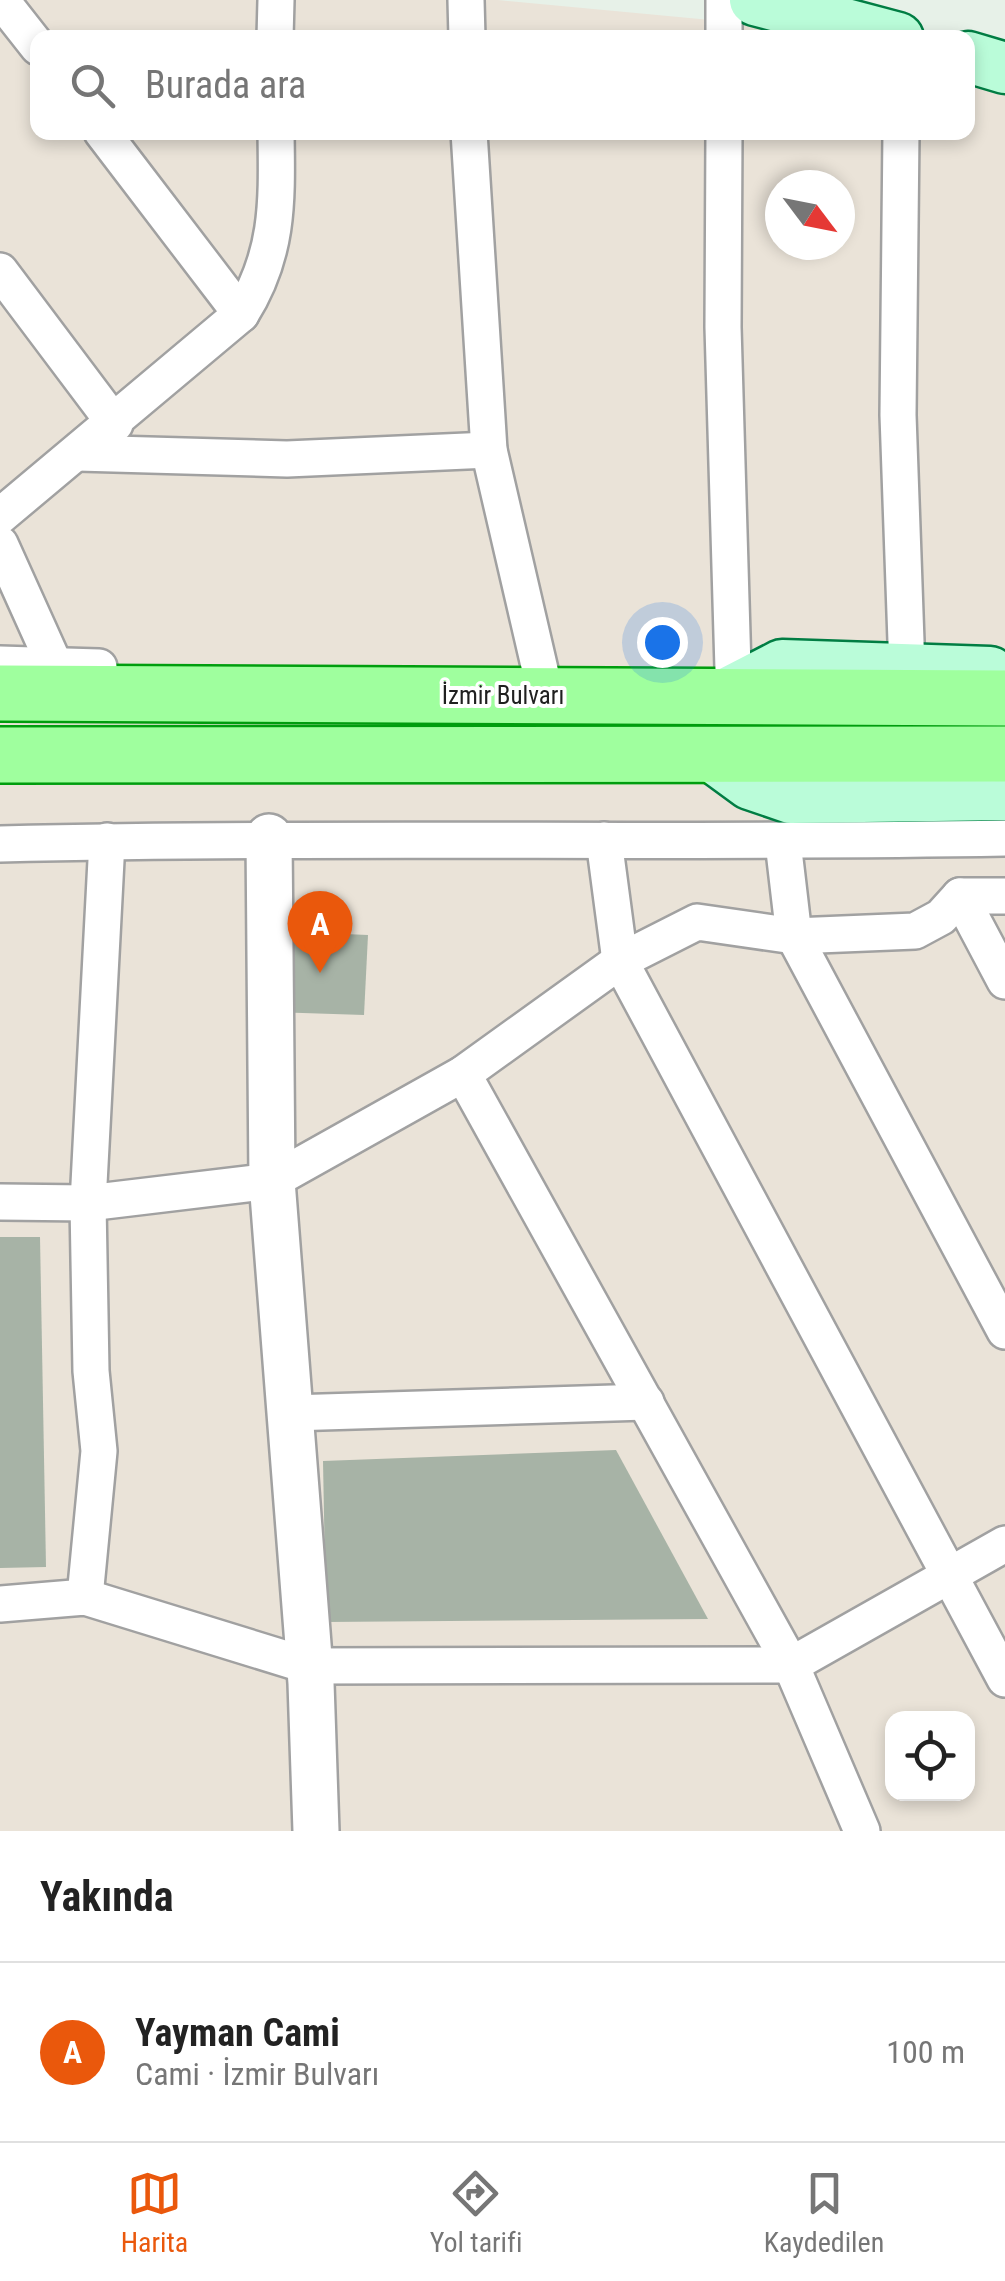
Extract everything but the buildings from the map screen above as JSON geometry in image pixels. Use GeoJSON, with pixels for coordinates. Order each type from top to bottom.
{"type":"FeatureCollection","features":[{"type":"Feature","properties":{"kind":"main road"},"geometry":{"type":"LineString","coordinates":[[755,0],[837,10],[881,30]]}},
{"type":"Feature","properties":{"kind":"main road"},"geometry":{"type":"LineString","coordinates":[[975,59],[1005,68]]}},
{"type":"Feature","properties":{"kind":"main road"},"geometry":{"type":"LineString","coordinates":[[728,683],[782,665],[1005,673]]}},
{"type":"Feature","properties":{"kind":"main road","name":"İzmir Bulvarı"},"geometry":{"type":"LineString","coordinates":[[0,693],[728,683],[1005,698]]}},
{"type":"Feature","properties":{"kind":"main road"},"geometry":{"type":"LineString","coordinates":[[709,754],[750,784],[791,798],[1005,795]]}},
{"type":"Feature","properties":{"kind":"main road"},"geometry":{"type":"LineString","coordinates":[[0,755],[1005,754]]}},
{"type":"Feature","properties":{"kind":"street"},"geometry":{"type":"LineString","coordinates":[[1,0],[30,37]]}},
{"type":"Feature","properties":{"kind":"street"},"geometry":{"type":"LineString","coordinates":[[276,0],[276,30]]}},
{"type":"Feature","properties":{"kind":"street"},"geometry":{"type":"LineString","coordinates":[[466,0],[467,30]]}},
{"type":"Feature","properties":{"kind":"street"},"geometry":{"type":"LineString","coordinates":[[724,0],[724,30]]}},
{"type":"Feature","properties":{"kind":"street"},"geometry":{"type":"LineString","coordinates":[[108,140],[241,314]]}},
{"type":"Feature","properties":{"kind":"street"},"geometry":{"type":"LineString","coordinates":[[0,516],[115,424],[241,314],[262,281],[273,239],[276,140]]}},
{"type":"Feature","properties":{"kind":"street"},"geometry":{"type":"LineString","coordinates":[[470,140],[489,450],[541,674]]}},
{"type":"Feature","properties":{"kind":"street"},"geometry":{"type":"LineString","coordinates":[[0,664],[541,674],[728,683],[724,140]]}},
{"type":"Feature","properties":{"kind":"street"},"geometry":{"type":"LineString","coordinates":[[901,140],[898,414],[906,670]]}},
{"type":"Feature","properties":{"kind":"street"},"geometry":{"type":"LineString","coordinates":[[0,271],[115,424]]}},
{"type":"Feature","properties":{"kind":"street"},"geometry":{"type":"LineString","coordinates":[[78,453],[286,459],[489,450]]}},
{"type":"Feature","properties":{"kind":"street"},"geometry":{"type":"LineString","coordinates":[[0,544],[56,666]]}},
{"type":"Feature","properties":{"kind":"street"},"geometry":{"type":"LineString","coordinates":[[269,838],[272,1182],[309,1666],[316,1831]]}},
{"type":"Feature","properties":{"kind":"street"},"geometry":{"type":"LineString","coordinates":[[0,844],[269,838],[784,842],[1005,838]]}},
{"type":"Feature","properties":{"kind":"street"},"geometry":{"type":"LineString","coordinates":[[604,840],[620,962],[1005,1679]]}},
{"type":"Feature","properties":{"kind":"street"},"geometry":{"type":"LineString","coordinates":[[85,1597],[100,1451],[91,1371],[88,1204],[107,842]]}},
{"type":"Feature","properties":{"kind":"street"},"geometry":{"type":"LineString","coordinates":[[784,842],[794,936],[1005,1331]]}},
{"type":"Feature","properties":{"kind":"street"},"geometry":{"type":"LineString","coordinates":[[0,1202],[88,1204],[272,1182],[463,1074],[620,962],[651,942],[697,922],[794,936],[915,931],[941,917],[960,896],[1005,896]]}},
{"type":"Feature","properties":{"kind":"street"},"geometry":{"type":"LineString","coordinates":[[960,896],[1005,981]]}},
{"type":"Feature","properties":{"kind":"street"},"geometry":{"type":"LineString","coordinates":[[463,1074],[790,1665],[854,1829]]}},
{"type":"Feature","properties":{"kind":"street"},"geometry":{"type":"LineString","coordinates":[[290,1413],[646,1402]]}},
{"type":"Feature","properties":{"kind":"street"},"geometry":{"type":"LineString","coordinates":[[0,1604],[85,1597],[309,1666],[790,1665],[1005,1544]]}},
{"type":"Feature","properties":{"kind":"shaded area"},"geometry":{"type":"Polygon","coordinates":[[[0,0],[498,0],[817,30],[30,30],[30,140],[975,140],[975,66],[1005,77],[1005,1831],[0,1831],[0,0]]]}},
{"type":"Feature","properties":{"kind":"place","name":"Yayman Cami"},"geometry":{"type":"Point","coordinates":[320,973]}}]}
